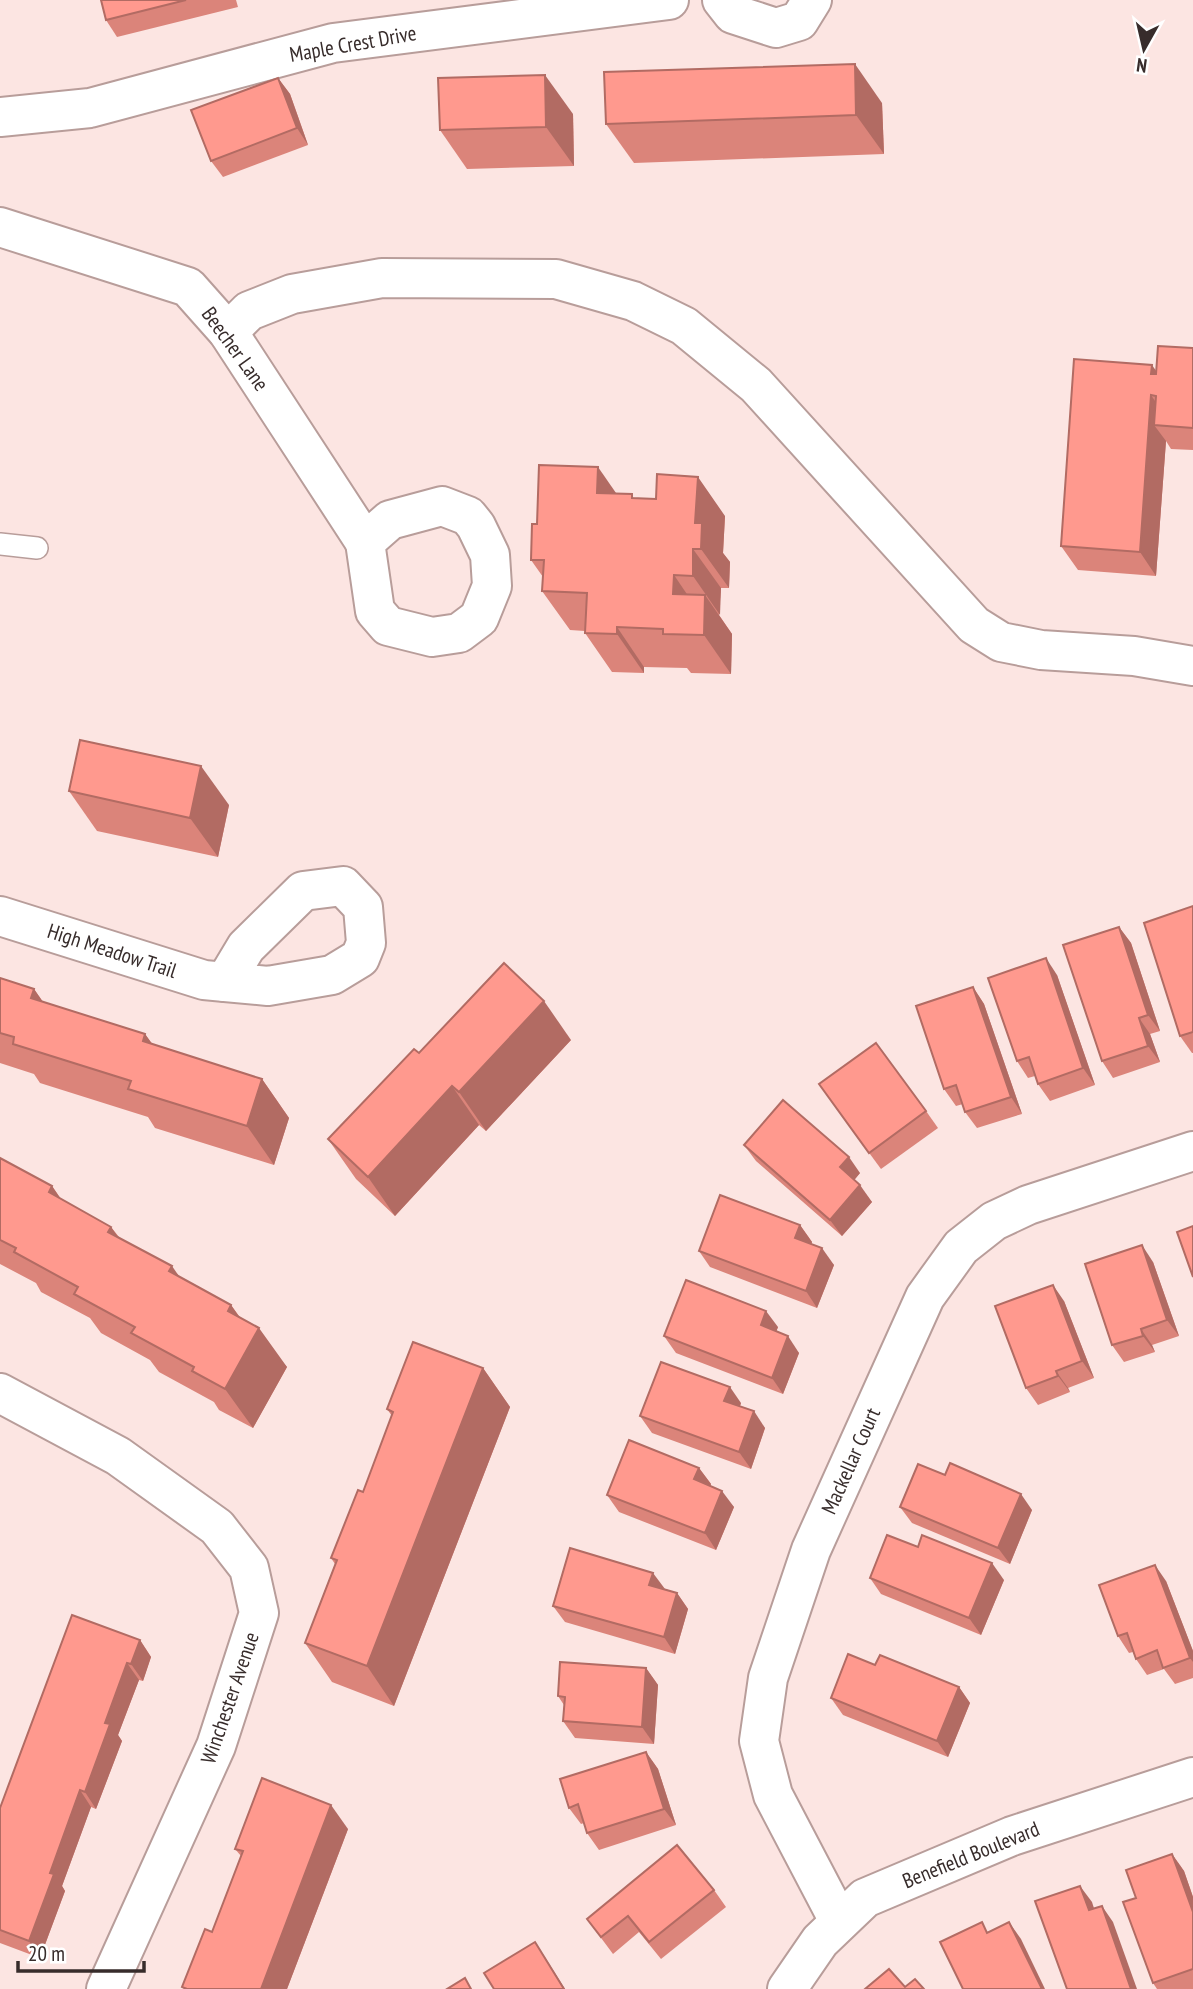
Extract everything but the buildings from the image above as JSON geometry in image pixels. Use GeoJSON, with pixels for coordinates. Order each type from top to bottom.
{"type":"FeatureCollection","features":[{"type":"Feature","properties":{"kind":"street","name":"Maple Crest Drive"},"geometry":{"type":"LineString","coordinates":[[0,117],[90,108],[333,43],[669,0]]}},
{"type":"Feature","properties":{"kind":"street"},"geometry":{"type":"LineString","coordinates":[[722,0],[733,14],[776,28],[799,21],[812,0]]}},
{"type":"Feature","properties":{"kind":"street","name":"Beecher Lane"},"geometry":{"type":"LineString","coordinates":[[0,227],[188,287],[228,332],[365,542]]}},
{"type":"Feature","properties":{"kind":"street"},"geometry":{"type":"LineString","coordinates":[[228,332],[249,311],[292,294],[382,278],[556,279],[633,300],[684,326],[756,385],[974,625],[1001,642],[1041,650],[1134,656],[1193,666]]}},
{"type":"Feature","properties":{"kind":"street","name":"High Meadow Trail"},"geometry":{"type":"LineString","coordinates":[[0,916],[204,980],[225,982]]}},
{"type":"Feature","properties":{"kind":"street","name":"Mackellar Court"},"geometry":{"type":"LineString","coordinates":[[839,1921],[773,1796],[759,1741],[768,1678],[811,1550],[925,1297],[961,1247],[994,1221],[1028,1205],[1193,1151]]}},
{"type":"Feature","properties":{"kind":"street","name":"Winchester Avenue"},"geometry":{"type":"LineString","coordinates":[[0,1393],[118,1456],[217,1527],[249,1568],[259,1613],[216,1746],[106,1989]]}},
{"type":"Feature","properties":{"kind":"street","name":"Benefield Boulevard"},"geometry":{"type":"LineString","coordinates":[[787,1989],[820,1941],[865,1898],[1012,1836],[1193,1777]]}},
{"type":"Feature","properties":{"kind":"lane"},"geometry":{"type":"LineString","coordinates":[[0,544],[37,548]]}}]}
